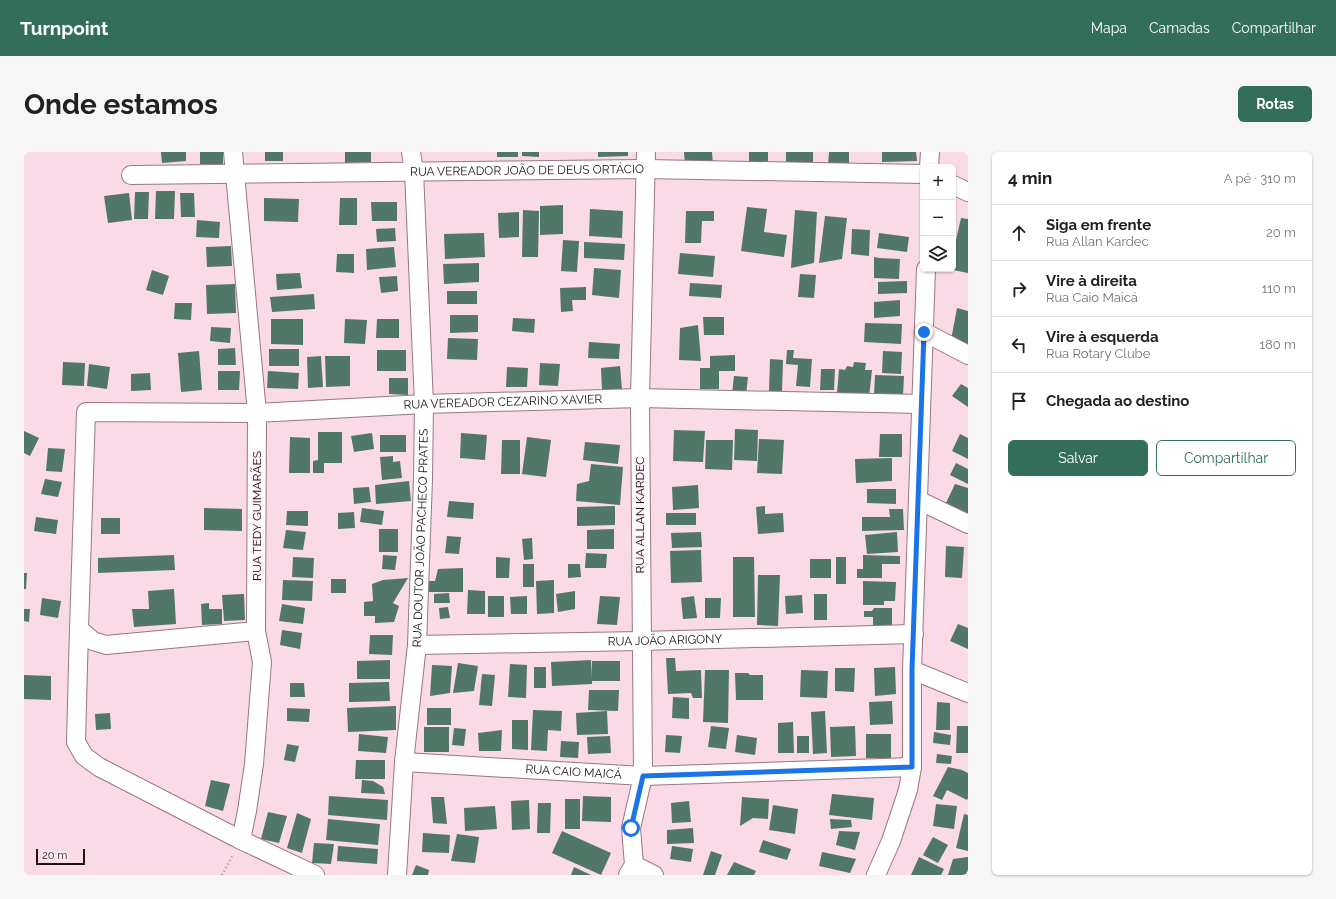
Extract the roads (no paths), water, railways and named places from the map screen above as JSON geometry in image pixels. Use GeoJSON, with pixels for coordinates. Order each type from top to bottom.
{"type":"FeatureCollection","features":[{"type":"Feature","properties":{"kind":"street","name":"RUA TEDY GUIMARÃES"},"geometry":{"type":"LineString","coordinates":[[233,152],[257,413],[256,631],[262,662],[254,764],[241,840]]}},
{"type":"Feature","properties":{"kind":"street","name":"RUA DOUTOR JOÃO PACHECO PRATES"},"geometry":{"type":"LineString","coordinates":[[396,875],[404,762],[417,645],[423,479],[424,404],[414,171],[411,152]]}},
{"type":"Feature","properties":{"kind":"street"},"geometry":{"type":"LineString","coordinates":[[930,152],[930,164]]}},
{"type":"Feature","properties":{"kind":"street","name":"RUA VEREADOR JOÃO DE DEUS ORTÁCIO"},"geometry":{"type":"LineString","coordinates":[[131,175],[414,171],[646,161],[920,174]]}},
{"type":"Feature","properties":{"kind":"street","name":"RUA ALLAN KARDEC"},"geometry":{"type":"LineString","coordinates":[[631,870],[631,828],[643,776],[640,398],[646,161]]}},
{"type":"Feature","properties":{"kind":"street"},"geometry":{"type":"LineString","coordinates":[[956,186],[968,192]]}},
{"type":"Feature","properties":{"kind":"street"},"geometry":{"type":"LineString","coordinates":[[876,875],[891,841],[908,790],[912,767],[912,670],[926,272]]}},
{"type":"Feature","properties":{"kind":"street"},"geometry":{"type":"LineString","coordinates":[[924,332],[968,355]]}},
{"type":"Feature","properties":{"kind":"street","name":"RUA VEREADOR CEZARINO XAVIER"},"geometry":{"type":"LineString","coordinates":[[79,629],[86,412],[257,413],[424,404],[640,398],[921,404]]}},
{"type":"Feature","properties":{"kind":"street"},"geometry":{"type":"LineString","coordinates":[[918,500],[968,524]]}},
{"type":"Feature","properties":{"kind":"street"},"geometry":{"type":"LineString","coordinates":[[79,629],[93,641],[106,645],[256,631]]}},
{"type":"Feature","properties":{"kind":"street"},"geometry":{"type":"LineString","coordinates":[[79,629],[76,742],[84,756],[99,767],[241,840],[315,875]]}},
{"type":"Feature","properties":{"kind":"street","name":"RUA JOÃO ARIGONY"},"geometry":{"type":"LineString","coordinates":[[417,645],[914,634]]}},
{"type":"Feature","properties":{"kind":"street"},"geometry":{"type":"LineString","coordinates":[[912,670],[968,693]]}},
{"type":"Feature","properties":{"kind":"street","name":"RUA CAIO MAICÁ"},"geometry":{"type":"LineString","coordinates":[[404,762],[643,776],[912,767]]}},
{"type":"Feature","properties":{"kind":"street"},"geometry":{"type":"LineString","coordinates":[[631,870],[654,875]]}}]}
